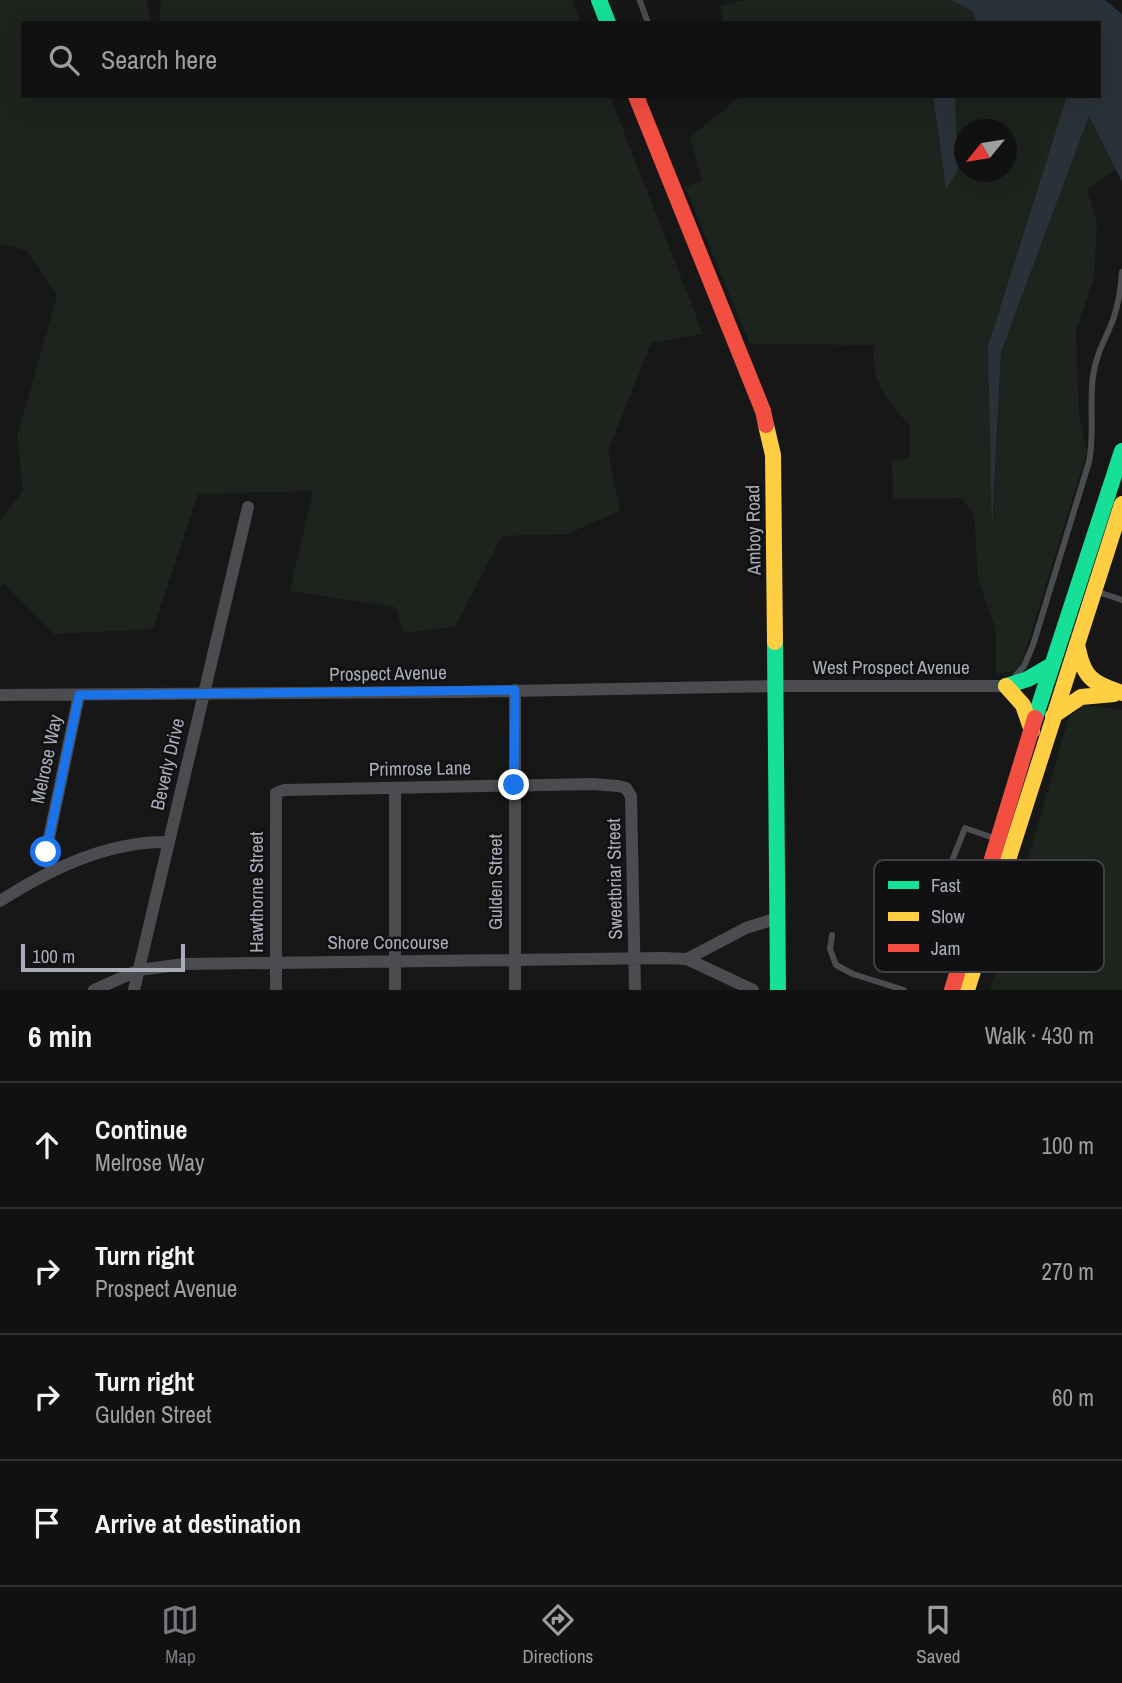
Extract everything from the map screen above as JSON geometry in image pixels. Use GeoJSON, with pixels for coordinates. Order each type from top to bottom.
{"type":"FeatureCollection","features":[{"type":"Feature","properties":{"kind":"main road"},"geometry":{"type":"LineString","coordinates":[[599,0],[607,21]]}},
{"type":"Feature","properties":{"kind":"main road","name":"Amboy Road"},"geometry":{"type":"LineString","coordinates":[[637,98],[760,403],[773,455],[778,990]]}},
{"type":"Feature","properties":{"kind":"main road"},"geometry":{"type":"LineString","coordinates":[[992,860],[1060,636],[1122,451]]}},
{"type":"Feature","properties":{"kind":"main road"},"geometry":{"type":"LineString","coordinates":[[1008,860],[1076,642],[1118,526],[1122,504]]}},
{"type":"Feature","properties":{"kind":"main road"},"geometry":{"type":"LineString","coordinates":[[1076,642],[1082,671],[1088,679],[1122,694]]}},
{"type":"Feature","properties":{"kind":"main road"},"geometry":{"type":"LineString","coordinates":[[1032,731],[1023,705],[1006,686],[1028,679],[1052,666]]}},
{"type":"Feature","properties":{"kind":"main road"},"geometry":{"type":"LineString","coordinates":[[1053,716],[1074,698],[1083,695],[1122,694]]}},
{"type":"Feature","properties":{"kind":"main road"},"geometry":{"type":"LineString","coordinates":[[952,990],[958,972]]}},
{"type":"Feature","properties":{"kind":"main road"},"geometry":{"type":"LineString","coordinates":[[967,990],[973,972]]}},
{"type":"Feature","properties":{"kind":"street","name":"Beverly Drive"},"geometry":{"type":"LineString","coordinates":[[134,990],[248,507]]}},
{"type":"Feature","properties":{"kind":"street","name":"West Prospect Avenue"},"geometry":{"type":"LineString","coordinates":[[776,686],[1006,686]]}},
{"type":"Feature","properties":{"kind":"street","name":"Prospect Avenue"},"geometry":{"type":"LineString","coordinates":[[0,695],[776,686]]}},
{"type":"Feature","properties":{"kind":"street","name":"Gulden Street"},"geometry":{"type":"LineString","coordinates":[[515,690],[515,990]]}},
{"type":"Feature","properties":{"kind":"street","name":"Melrose Way"},"geometry":{"type":"LineString","coordinates":[[51,872],[46,852],[79,695]]}},
{"type":"Feature","properties":{"kind":"street","name":"Primrose Lane"},"geometry":{"type":"LineString","coordinates":[[276,793],[284,790],[607,785]]}},
{"type":"Feature","properties":{"kind":"street","name":"Sweetbriar Street"},"geometry":{"type":"LineString","coordinates":[[607,785],[626,788],[631,796],[635,990]]}},
{"type":"Feature","properties":{"kind":"street"},"geometry":{"type":"LineString","coordinates":[[395,788],[395,990]]}},
{"type":"Feature","properties":{"kind":"street","name":"Hawthorne Street"},"geometry":{"type":"LineString","coordinates":[[276,793],[276,990]]}},
{"type":"Feature","properties":{"kind":"street"},"geometry":{"type":"LineString","coordinates":[[0,901],[33,880],[77,860],[148,842],[168,842]]}},
{"type":"Feature","properties":{"kind":"street","name":"Shore Concourse"},"geometry":{"type":"LineString","coordinates":[[687,960],[746,928],[778,918]]}},
{"type":"Feature","properties":{"kind":"street","name":"Shore Concourse"},"geometry":{"type":"LineString","coordinates":[[94,990],[139,970],[184,964],[635,960],[687,960],[753,990]]}},
{"type":"Feature","properties":{"kind":"lane"},"geometry":{"type":"LineString","coordinates":[[640,1],[647,21]]}},
{"type":"Feature","properties":{"kind":"lane"},"geometry":{"type":"LineString","coordinates":[[1006,686],[1024,666],[1029,656],[1089,462],[1093,433],[1092,378],[1098,350],[1113,320],[1121,290],[1122,272]]}},
{"type":"Feature","properties":{"kind":"lane"},"geometry":{"type":"LineString","coordinates":[[1093,591],[1122,600]]}},
{"type":"Feature","properties":{"kind":"lane"},"geometry":{"type":"LineString","coordinates":[[952,860],[965,828],[999,839]]}},
{"type":"Feature","properties":{"kind":"lane"},"geometry":{"type":"LineString","coordinates":[[832,935],[830,949],[836,965],[853,974],[904,990]]}},
{"type":"Feature","properties":{"kind":"shaded area"},"geometry":{"type":"Polygon","coordinates":[[[0,0],[147,0],[150,21],[21,21],[21,98],[611,98],[703,334],[651,343],[608,452],[620,511],[567,534],[502,536],[455,627],[404,633],[395,607],[290,591],[313,491],[198,494],[153,629],[54,634],[3,583],[0,587],[0,521],[23,491],[17,437],[57,295],[27,251],[0,244],[0,0]]]}},
{"type":"Feature","properties":{"kind":"shaded area"},"geometry":{"type":"Polygon","coordinates":[[[161,0],[572,0],[580,21],[159,21],[161,0]]]}},
{"type":"Feature","properties":{"kind":"shaded area"},"geometry":{"type":"Polygon","coordinates":[[[745,0],[951,0],[972,11],[976,21],[724,21],[720,6],[745,0]]]}},
{"type":"Feature","properties":{"kind":"shaded area"},"geometry":{"type":"Polygon","coordinates":[[[951,0],[1105,0],[1122,14],[1122,182],[1089,116],[1001,352],[992,528],[988,346],[1066,98],[1101,98],[1101,21],[976,21],[972,11],[951,0]]]}},
{"type":"Feature","properties":{"kind":"shaded area"},"geometry":{"type":"Polygon","coordinates":[[[739,98],[933,98],[946,188],[954,175],[954,182],[1017,182],[1017,119],[956,119],[955,98],[1066,98],[988,346],[993,514],[1001,352],[1089,116],[1116,170],[1087,189],[1097,222],[1094,277],[1076,331],[1079,416],[1087,452],[1022,662],[1015,671],[996,674],[996,631],[978,578],[974,513],[961,498],[893,499],[892,461],[910,457],[910,425],[894,408],[877,379],[874,368],[875,345],[750,344],[685,187],[702,181],[690,137],[739,98]]]}},
{"type":"Feature","properties":{"kind":"shaded area"},"geometry":{"type":"Polygon","coordinates":[[[933,98],[955,98],[954,176],[946,189],[933,98]]]}},
{"type":"Feature","properties":{"kind":"shaded area"},"geometry":{"type":"Polygon","coordinates":[[[1083,705],[1122,710],[1122,990],[990,990],[995,972],[1104,972],[1104,860],[1028,860],[1069,717],[1083,705]]]}},
{"type":"Feature","properties":{"kind":"traffic: fast"},"geometry":{"type":"LineString","coordinates":[[599,0],[607,21]]}},
{"type":"Feature","properties":{"kind":"traffic: fast"},"geometry":{"type":"LineString","coordinates":[[1035,718],[1122,451]]}},
{"type":"Feature","properties":{"kind":"traffic: fast"},"geometry":{"type":"LineString","coordinates":[[775,642],[778,990]]}},
{"type":"Feature","properties":{"kind":"traffic: fast"},"geometry":{"type":"LineString","coordinates":[[1006,686],[1028,679],[1052,665]]}},
{"type":"Feature","properties":{"kind":"traffic: slow"},"geometry":{"type":"LineString","coordinates":[[766,425],[773,455],[775,642]]}},
{"type":"Feature","properties":{"kind":"traffic: slow"},"geometry":{"type":"LineString","coordinates":[[1008,860],[1122,504]]}},
{"type":"Feature","properties":{"kind":"traffic: slow"},"geometry":{"type":"LineString","coordinates":[[1077,644],[1082,664],[1090,677],[1103,686],[1122,693]]}},
{"type":"Feature","properties":{"kind":"traffic: slow"},"geometry":{"type":"LineString","coordinates":[[1006,686],[1023,705],[1032,731]]}},
{"type":"Feature","properties":{"kind":"traffic: slow"},"geometry":{"type":"LineString","coordinates":[[1053,716],[1081,697],[1114,694]]}},
{"type":"Feature","properties":{"kind":"traffic: slow"},"geometry":{"type":"LineString","coordinates":[[967,990],[973,972]]}},
{"type":"Feature","properties":{"kind":"traffic: jam"},"geometry":{"type":"LineString","coordinates":[[637,98],[763,411],[766,425]]}},
{"type":"Feature","properties":{"kind":"traffic: jam"},"geometry":{"type":"LineString","coordinates":[[992,860],[1035,718]]}},
{"type":"Feature","properties":{"kind":"traffic: jam"},"geometry":{"type":"LineString","coordinates":[[952,990],[957,972]]}},
{"type":"Feature","properties":{"kind":"route"},"geometry":{"type":"LineString","coordinates":[[46,852],[79,695],[515,690],[514,785]]}}]}
